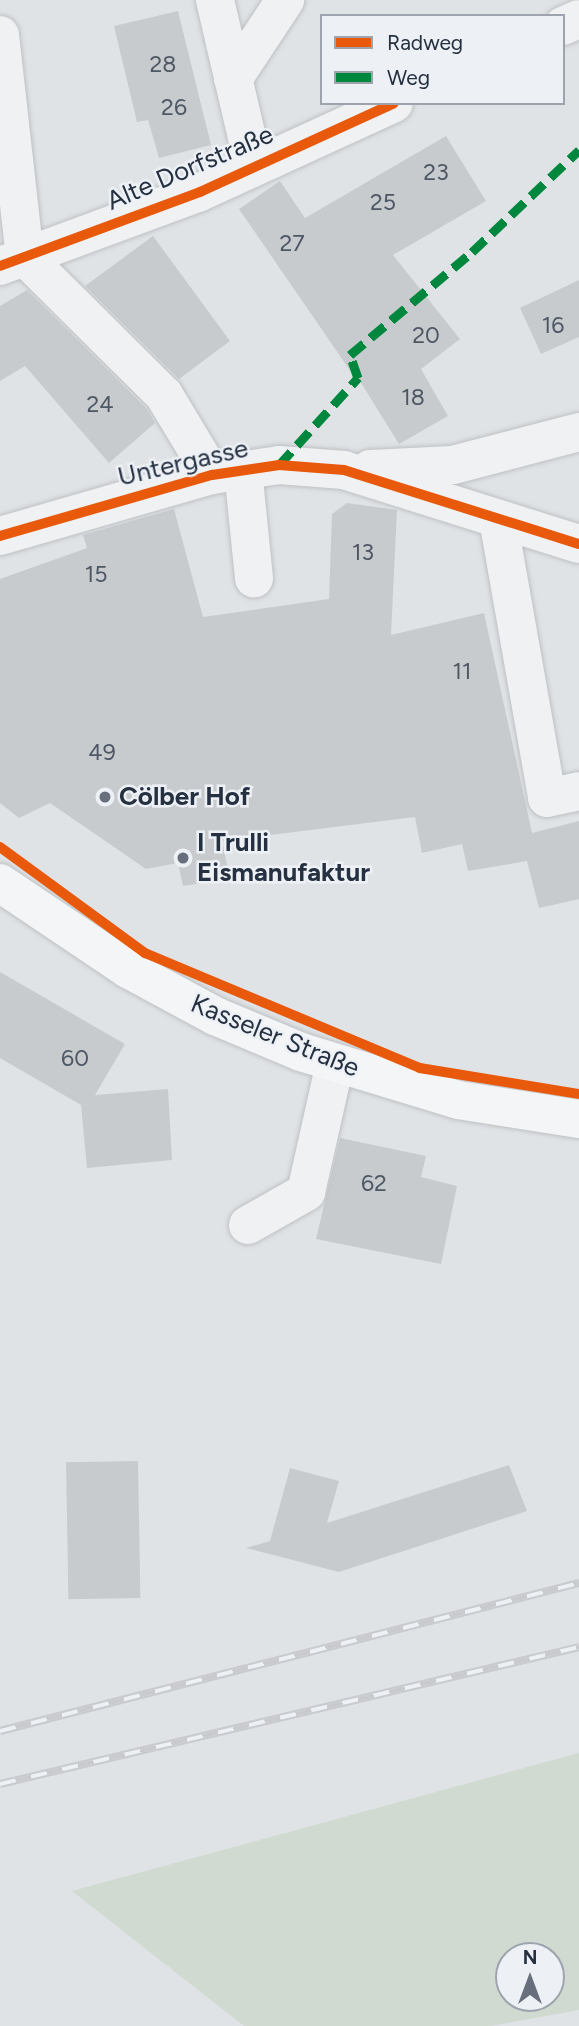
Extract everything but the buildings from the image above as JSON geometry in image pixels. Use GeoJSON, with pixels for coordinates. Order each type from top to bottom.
{"type":"FeatureCollection","features":[{"type":"Feature","properties":{"kind":"main road","name":"Kasseler Straße"},"geometry":{"type":"LineString","coordinates":[[0,883],[138,975],[215,1016],[335,1063],[458,1100],[579,1119]]}},
{"type":"Feature","properties":{"kind":"street"},"geometry":{"type":"LineString","coordinates":[[215,0],[254,167]]}},
{"type":"Feature","properties":{"kind":"street"},"geometry":{"type":"LineString","coordinates":[[233,79],[285,0]]}},
{"type":"Feature","properties":{"kind":"street"},"geometry":{"type":"LineString","coordinates":[[0,35],[13,261],[164,394],[228,472],[254,578]]}},
{"type":"Feature","properties":{"kind":"street","name":"Alte Dorfstraße"},"geometry":{"type":"LineString","coordinates":[[13,261],[254,167],[390,105]]}},
{"type":"Feature","properties":{"kind":"street"},"geometry":{"type":"LineString","coordinates":[[344,470],[453,465],[579,432]]}},
{"type":"Feature","properties":{"kind":"street","name":"Untergasse"},"geometry":{"type":"LineString","coordinates":[[0,536],[228,472],[279,465],[344,470],[579,544]]}},
{"type":"Feature","properties":{"kind":"street"},"geometry":{"type":"LineString","coordinates":[[498,519],[547,798],[579,791]]}},
{"type":"Feature","properties":{"kind":"street"},"geometry":{"type":"LineString","coordinates":[[248,1225],[306,1192],[335,1063]]}},
{"type":"Feature","properties":{"kind":"shaded area"},"geometry":{"type":"Polygon","coordinates":[[[579,1753],[579,2010],[490,2026],[244,2026],[72,1891],[579,1753]]]}},
{"type":"Feature","properties":{"kind":"railway"},"geometry":{"type":"LineString","coordinates":[[0,1731],[579,1583]]}},
{"type":"Feature","properties":{"kind":"railway"},"geometry":{"type":"LineString","coordinates":[[0,1784],[579,1647]]}},
{"type":"Feature","properties":{"kind":"marked path"},"geometry":{"type":"LineString","coordinates":[[279,465],[358,378],[350,355],[472,252],[579,150]]}},
{"type":"Feature","properties":{"kind":"cycle path"},"geometry":{"type":"LineString","coordinates":[[0,266],[200,192],[390,105]]}},
{"type":"Feature","properties":{"kind":"cycle path"},"geometry":{"type":"LineString","coordinates":[[0,536],[212,475],[279,465],[344,470],[579,544]]}},
{"type":"Feature","properties":{"kind":"cycle path"},"geometry":{"type":"LineString","coordinates":[[0,847],[145,953],[420,1068],[579,1094]]}},
{"type":"Feature","properties":{"kind":"place","name":"Cölber Hof"},"geometry":{"type":"Point","coordinates":[105,797]}},
{"type":"Feature","properties":{"kind":"place","name":"I Trulli Eismanufaktur"},"geometry":{"type":"Point","coordinates":[183,858]}}]}
